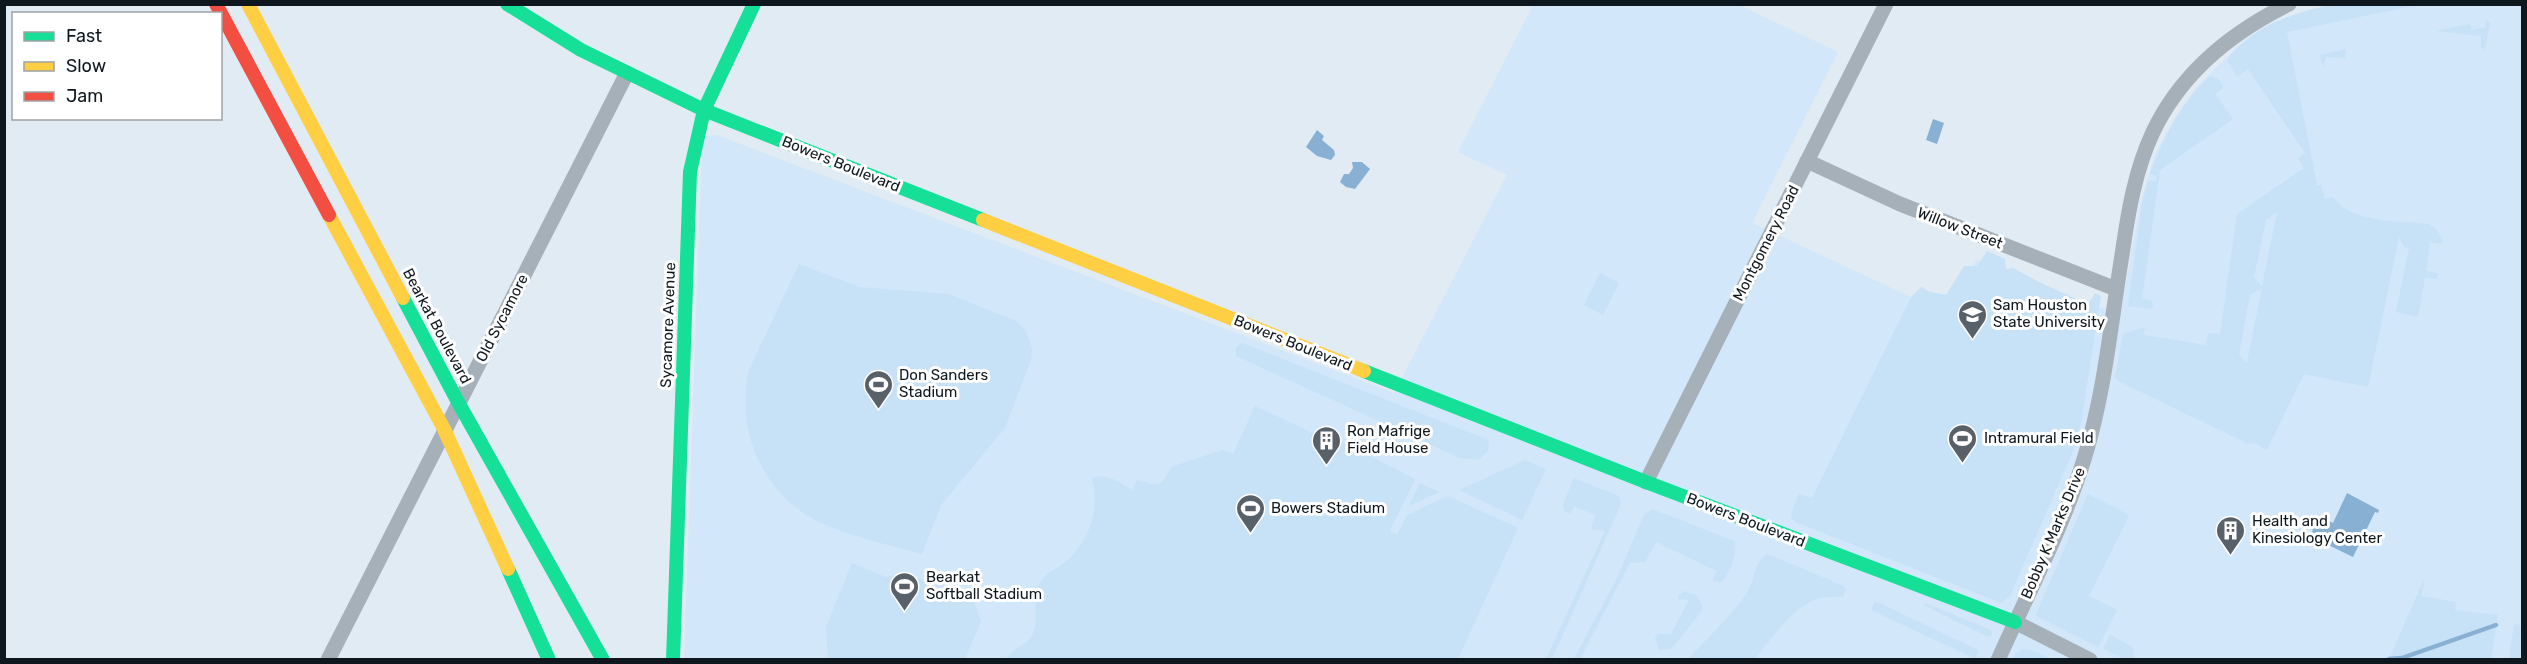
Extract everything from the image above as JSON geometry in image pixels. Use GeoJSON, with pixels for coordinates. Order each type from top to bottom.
{"type":"FeatureCollection","features":[{"type":"Feature","properties":{"kind":"street","name":"Bearkat Boulevard"},"geometry":{"type":"LineString","coordinates":[[248,4],[458,402],[603,660]]}},
{"type":"Feature","properties":{"kind":"street","name":"Bowers Boulevard"},"geometry":{"type":"LineString","coordinates":[[507,4],[553,34],[704,110],[1646,482],[2015,622],[2090,660]]}},
{"type":"Feature","properties":{"kind":"street","name":"Sycamore Avenue"},"geometry":{"type":"LineString","coordinates":[[673,660],[690,172],[704,110],[754,4]]}},
{"type":"Feature","properties":{"kind":"street","name":"Montgomery Road"},"geometry":{"type":"LineString","coordinates":[[1646,482],[1886,4]]}},
{"type":"Feature","properties":{"kind":"street","name":"Bobby K Marks Drive"},"geometry":{"type":"LineString","coordinates":[[1998,660],[2069,501],[2085,456],[2097,410],[2128,213],[2139,169],[2153,131],[2174,98],[2200,65],[2228,40],[2289,4]]}},
{"type":"Feature","properties":{"kind":"street"},"geometry":{"type":"LineString","coordinates":[[222,15],[444,429],[549,660]]}},
{"type":"Feature","properties":{"kind":"street","name":"Old Sycamore"},"geometry":{"type":"LineString","coordinates":[[328,660],[627,73]]}},
{"type":"Feature","properties":{"kind":"street","name":"Willow Street"},"geometry":{"type":"LineString","coordinates":[[1807,161],[1900,204],[2116,289]]}},
{"type":"Feature","properties":{"kind":"shaded area","name":"Sam Houston State University"},"geometry":{"type":"Polygon","coordinates":[[[1533,5],[1739,5],[1838,52],[1752,223],[1911,297],[1947,301],[1977,260],[2094,308],[2122,306],[2140,204],[2155,155],[2175,117],[2195,89],[2239,45],[2270,25],[2347,5],[2522,5],[2522,659],[684,660],[702,145],[707,136],[717,135],[1394,393],[1507,175],[1458,152],[1533,5]]]}},
{"type":"Feature","properties":{"kind":"shaded area"},"geometry":{"type":"Polygon","coordinates":[[[2329,5],[2417,5],[2287,32],[2317,185],[2321,185],[2325,199],[2333,197],[2341,206],[2363,216],[2429,224],[2437,230],[2443,241],[2442,244],[2430,242],[2426,271],[2438,273],[2437,279],[2425,278],[2418,317],[2396,312],[2409,248],[2404,247],[2399,237],[2368,387],[2304,374],[2267,450],[2254,443],[2249,444],[2118,381],[2115,377],[2123,334],[2145,327],[2144,335],[2206,345],[2208,333],[2220,334],[2237,214],[2304,168],[2298,158],[2305,153],[2248,69],[2237,77],[2227,60],[2248,38],[2260,30],[2287,17],[2329,5]],[[2277,212],[2266,220],[2254,277],[2262,286],[2277,212]],[[2262,288],[2250,295],[2239,354],[2246,362],[2247,362],[2262,288]]]}},
{"type":"Feature","properties":{"kind":"shaded area"},"geometry":{"type":"Polygon","coordinates":[[[2485,20],[2490,23],[2485,49],[2481,48],[2481,36],[2435,31],[2470,24],[2472,30],[2486,27],[2485,20]]]}},
{"type":"Feature","properties":{"kind":"shaded area"},"geometry":{"type":"Polygon","coordinates":[[[2346,49],[2345,58],[2326,57],[2323,67],[2320,55],[2346,49]]]}},
{"type":"Feature","properties":{"kind":"shaded area"},"geometry":{"type":"Polygon","coordinates":[[[2210,76],[2222,83],[2223,88],[2215,94],[2233,119],[2160,170],[2142,299],[2152,301],[2153,306],[2151,309],[2128,306],[2142,204],[2148,181],[2156,181],[2157,176],[2150,174],[2174,121],[2210,76]]]}},
{"type":"Feature","properties":{"kind":"shaded area"},"geometry":{"type":"Polygon","coordinates":[[[1933,119],[1944,123],[1937,144],[1926,140],[1933,119]]]}},
{"type":"Feature","properties":{"kind":"shaded area"},"geometry":{"type":"Polygon","coordinates":[[[1317,130],[1324,136],[1322,140],[1334,150],[1335,155],[1331,160],[1317,156],[1306,147],[1317,130]]]}},
{"type":"Feature","properties":{"kind":"shaded area"},"geometry":{"type":"Polygon","coordinates":[[[1352,162],[1362,162],[1370,169],[1355,189],[1346,187],[1340,182],[1344,174],[1349,174],[1353,168],[1352,162]]]}},
{"type":"Feature","properties":{"kind":"shaded area"},"geometry":{"type":"Polygon","coordinates":[[[1987,251],[2005,259],[2006,269],[2013,268],[2088,304],[2095,293],[2101,296],[2081,422],[2073,451],[2010,596],[2001,603],[1795,522],[1791,517],[1799,494],[1812,498],[1911,297],[1921,287],[1930,292],[1946,295],[1964,266],[1977,266],[1987,251]]]}},
{"type":"Feature","properties":{"kind":"shaded area","name":"Don Sanders Stadium"},"geometry":{"type":"Polygon","coordinates":[[[799,264],[859,287],[948,294],[1016,321],[1025,330],[1032,348],[1031,360],[1005,428],[941,505],[922,554],[855,536],[817,521],[798,509],[781,494],[757,457],[746,415],[749,370],[799,264]]]}},
{"type":"Feature","properties":{"kind":"shaded area"},"geometry":{"type":"Polygon","coordinates":[[[1600,273],[1619,283],[1603,315],[1584,305],[1600,273]]]}},
{"type":"Feature","properties":{"kind":"shaded area"},"geometry":{"type":"Polygon","coordinates":[[[1242,343],[1486,439],[1489,441],[1488,451],[1478,460],[1460,458],[1236,356],[1236,348],[1242,343]]]}},
{"type":"Feature","properties":{"kind":"shaded area","name":"Bowers Stadium"},"geometry":{"type":"Polygon","coordinates":[[[1255,406],[1317,435],[1320,431],[1415,479],[1390,531],[1397,535],[1407,515],[1448,496],[1518,528],[1458,659],[1006,659],[1032,636],[1036,619],[1036,593],[1041,581],[1070,558],[1088,531],[1095,499],[1092,478],[1108,477],[1132,490],[1137,480],[1159,484],[1165,479],[1171,467],[1222,450],[1233,454],[1255,406]]]}},
{"type":"Feature","properties":{"kind":"shaded area"},"geometry":{"type":"Polygon","coordinates":[[[1525,460],[1546,469],[1522,520],[1459,490],[1525,460]]]}},
{"type":"Feature","properties":{"kind":"shaded area"},"geometry":{"type":"Polygon","coordinates":[[[1574,478],[1619,496],[1621,504],[1552,659],[1546,659],[1605,531],[1591,529],[1595,515],[1574,506],[1570,514],[1564,511],[1563,504],[1574,478]]]}},
{"type":"Feature","properties":{"kind":"shaded area"},"geometry":{"type":"Polygon","coordinates":[[[1420,483],[1439,492],[1409,506],[1420,483]]]}},
{"type":"Feature","properties":{"kind":"shaded area"},"geometry":{"type":"Polygon","coordinates":[[[2347,493],[2379,510],[2378,513],[2375,512],[2353,557],[2310,536],[2319,516],[2333,523],[2347,493]]]}},
{"type":"Feature","properties":{"kind":"shaded area"},"geometry":{"type":"Polygon","coordinates":[[[2088,494],[2129,515],[2089,596],[2117,610],[2098,647],[2036,614],[2088,494]]]}},
{"type":"Feature","properties":{"kind":"shaded area"},"geometry":{"type":"Polygon","coordinates":[[[1652,509],[1734,541],[1735,551],[1730,569],[1721,582],[1712,581],[1717,571],[1656,542],[1645,562],[1630,563],[1580,659],[1574,659],[1616,580],[1644,515],[1652,509]]]}},
{"type":"Feature","properties":{"kind":"shaded area"},"geometry":{"type":"Polygon","coordinates":[[[1767,554],[1844,586],[1846,590],[1843,597],[1814,600],[1803,606],[1782,625],[1755,659],[1688,659],[1738,606],[1750,587],[1758,565],[1767,554]]]}},
{"type":"Feature","properties":{"kind":"shaded area","name":"Bearkat Softball Stadium"},"geometry":{"type":"Polygon","coordinates":[[[852,563],[886,577],[906,574],[973,600],[981,621],[965,659],[828,659],[826,627],[852,563]]]}},
{"type":"Feature","properties":{"kind":"shaded area"},"geometry":{"type":"Polygon","coordinates":[[[2425,577],[2421,596],[2456,602],[2455,610],[2498,615],[2491,659],[2389,659],[2425,577]]]}},
{"type":"Feature","properties":{"kind":"shaded area"},"geometry":{"type":"Polygon","coordinates":[[[1685,591],[1698,596],[1702,606],[1701,612],[1671,649],[1659,650],[1655,639],[1658,634],[1671,634],[1689,600],[1678,599],[1679,595],[1685,591]]]}},
{"type":"Feature","properties":{"kind":"shaded area"},"geometry":{"type":"Polygon","coordinates":[[[1875,601],[1978,650],[1976,659],[1871,610],[1875,601]]]}},
{"type":"Feature","properties":{"kind":"shaded area"},"geometry":{"type":"Polygon","coordinates":[[[1925,603],[1991,630],[1992,636],[1986,636],[1923,605],[1925,603]]]}},
{"type":"Feature","properties":{"kind":"shaded area"},"geometry":{"type":"Polygon","coordinates":[[[2514,624],[2520,625],[2522,630],[2522,659],[2509,659],[2514,624]]]}},
{"type":"Feature","properties":{"kind":"shaded area"},"geometry":{"type":"Polygon","coordinates":[[[2110,635],[2133,647],[2134,659],[2124,659],[2103,649],[2110,635]]]}},
{"type":"Feature","properties":{"kind":"shaded area"},"geometry":{"type":"Polygon","coordinates":[[[2023,649],[2031,650],[2051,659],[2012,659],[2023,649]]]}},
{"type":"Feature","properties":{"kind":"waterway"},"geometry":{"type":"LineString","coordinates":[[2389,659],[2402,658],[2496,625]]}},
{"type":"Feature","properties":{"kind":"traffic: fast"},"geometry":{"type":"LineString","coordinates":[[507,4],[581,50],[704,110],[983,220]]}},
{"type":"Feature","properties":{"kind":"traffic: fast"},"geometry":{"type":"LineString","coordinates":[[673,660],[690,172],[704,110],[754,4]]}},
{"type":"Feature","properties":{"kind":"traffic: fast"},"geometry":{"type":"LineString","coordinates":[[403,298],[458,402],[603,660]]}},
{"type":"Feature","properties":{"kind":"traffic: fast"},"geometry":{"type":"LineString","coordinates":[[1364,371],[1646,482],[2015,622]]}},
{"type":"Feature","properties":{"kind":"traffic: fast"},"geometry":{"type":"LineString","coordinates":[[508,569],[549,660]]}},
{"type":"Feature","properties":{"kind":"traffic: slow"},"geometry":{"type":"LineString","coordinates":[[248,4],[403,298]]}},
{"type":"Feature","properties":{"kind":"traffic: slow"},"geometry":{"type":"LineString","coordinates":[[329,215],[444,429],[508,569]]}},
{"type":"Feature","properties":{"kind":"traffic: slow"},"geometry":{"type":"LineString","coordinates":[[983,220],[1364,371]]}},
{"type":"Feature","properties":{"kind":"traffic: jam"},"geometry":{"type":"LineString","coordinates":[[216,4],[220,12]]}},
{"type":"Feature","properties":{"kind":"traffic: jam"},"geometry":{"type":"LineString","coordinates":[[222,15],[329,215]]}},
{"type":"Feature","properties":{"kind":"place","name":"Sam Houston State University"},"geometry":{"type":"Point","coordinates":[1972,340]}},
{"type":"Feature","properties":{"kind":"place","name":"Don Sanders Stadium"},"geometry":{"type":"Point","coordinates":[878,410]}},
{"type":"Feature","properties":{"kind":"place","name":"Intramural Field"},"geometry":{"type":"Point","coordinates":[1963,464]}},
{"type":"Feature","properties":{"kind":"place","name":"Ron Mafrige Field House"},"geometry":{"type":"Point","coordinates":[1326,466]}},
{"type":"Feature","properties":{"kind":"place","name":"Bowers Stadium"},"geometry":{"type":"Point","coordinates":[1250,534]}},
{"type":"Feature","properties":{"kind":"place","name":"Health and Kinesiology Center"},"geometry":{"type":"Point","coordinates":[2231,556]}},
{"type":"Feature","properties":{"kind":"place","name":"Bearkat Softball Stadium"},"geometry":{"type":"Point","coordinates":[905,612]}}]}
